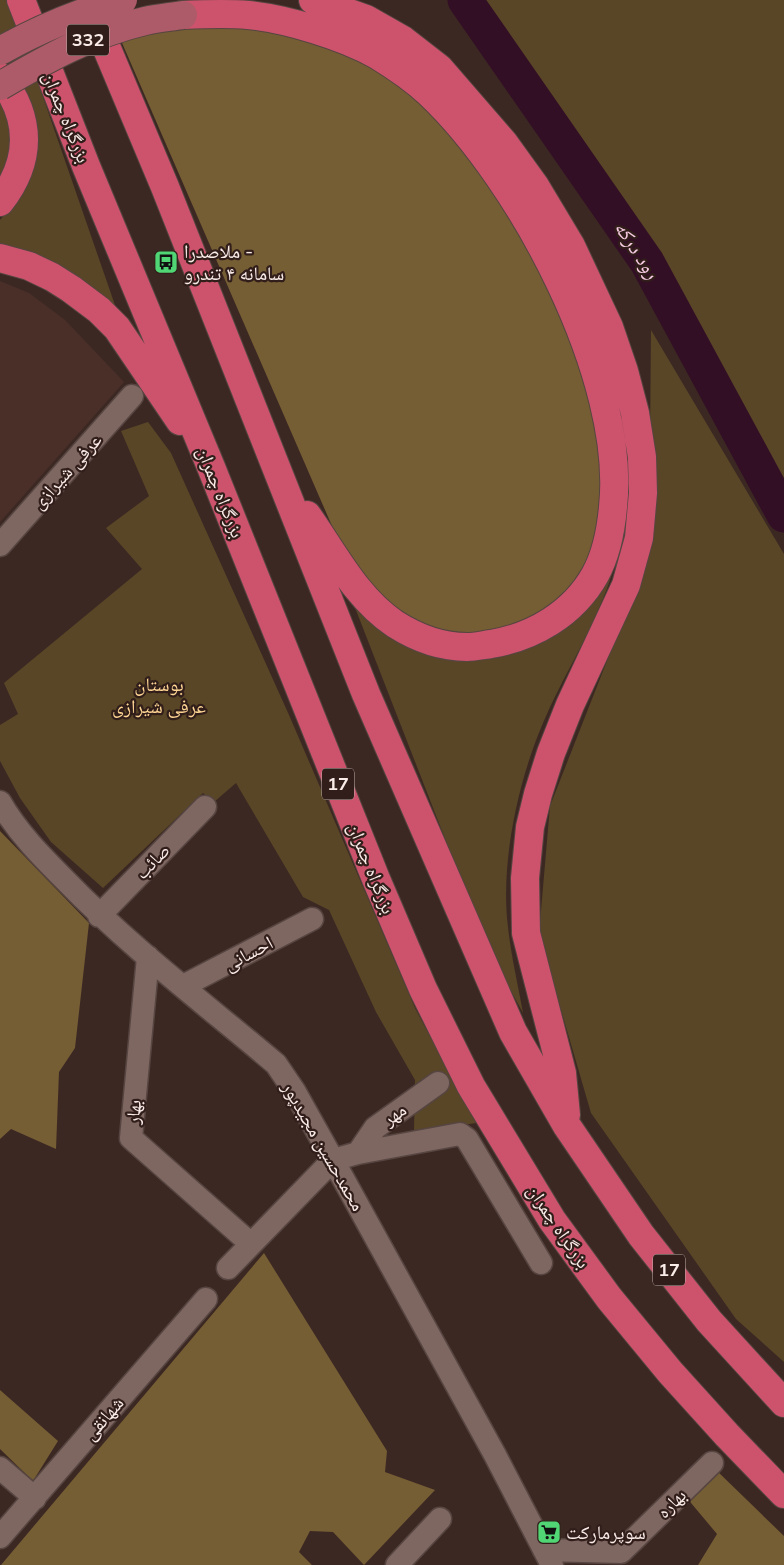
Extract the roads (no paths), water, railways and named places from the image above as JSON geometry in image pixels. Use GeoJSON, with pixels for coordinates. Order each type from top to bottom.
{"type":"FeatureCollection","features":[{"type":"Feature","properties":{"kind":"highway","name":"بزرگراه چمران"},"geometry":{"type":"LineString","coordinates":[[21,0],[86,166],[211,467],[376,879],[423,990],[471,1086],[552,1220],[610,1298],[670,1372],[784,1494]]}},
{"type":"Feature","properties":{"kind":"highway","name":"17"},"geometry":{"type":"LineString","coordinates":[[87,0],[161,178],[366,694],[513,1032],[567,1126],[641,1235],[709,1321],[784,1403]]}},
{"type":"Feature","properties":{"kind":"highway"},"geometry":{"type":"LineString","coordinates":[[313,0],[366,19],[403,40],[439,68],[504,143],[535,186],[571,246],[609,327],[624,371],[635,413],[642,457],[643,492],[639,538],[626,585],[570,705],[551,753],[530,827],[525,878],[526,933],[562,1073],[567,1126]]}},
{"type":"Feature","properties":{"kind":"highway"},"geometry":{"type":"LineString","coordinates":[[183,15],[249,16],[284,22],[339,38],[375,54],[403,73],[428,92],[457,122],[505,184],[544,253],[576,317],[601,391],[610,432],[614,469],[614,506],[607,545],[595,575],[575,602],[555,618],[531,633],[507,641],[470,648],[442,644],[423,638],[397,625],[378,611],[358,589],[283,484]]}},
{"type":"Feature","properties":{"kind":"highway"},"geometry":{"type":"LineString","coordinates":[[0,77],[12,92],[22,118],[24,142],[21,164],[11,188],[0,202]]}},
{"type":"Feature","properties":{"kind":"highway"},"geometry":{"type":"LineString","coordinates":[[0,258],[29,266],[52,277],[71,289],[105,316],[117,328],[211,467]]}},
{"type":"Feature","properties":{"kind":"main road","name":"332"},"geometry":{"type":"LineString","coordinates":[[0,51],[62,20],[123,0]]}},
{"type":"Feature","properties":{"kind":"main road","name":"332"},"geometry":{"type":"LineString","coordinates":[[0,86],[46,59],[105,32],[146,20],[183,15]]}},
{"type":"Feature","properties":{"kind":"street","name":"عرفی شیرازی"},"geometry":{"type":"LineString","coordinates":[[0,545],[132,396]]}},
{"type":"Feature","properties":{"kind":"street","name":"محمدحسین مجیدپور"},"geometry":{"type":"LineString","coordinates":[[0,802],[6,813],[34,849],[99,916],[276,1064],[295,1092],[333,1160],[548,1557]]}},
{"type":"Feature","properties":{"kind":"street","name":"صائب"},"geometry":{"type":"LineString","coordinates":[[99,916],[205,807]]}},
{"type":"Feature","properties":{"kind":"street","name":"احسانی"},"geometry":{"type":"LineString","coordinates":[[183,986],[312,919]]}},
{"type":"Feature","properties":{"kind":"street","name":"بهار"},"geometry":{"type":"LineString","coordinates":[[148,957],[131,1138],[251,1244]]}},
{"type":"Feature","properties":{"kind":"street","name":"مهر"},"geometry":{"type":"LineString","coordinates":[[358,1153],[375,1128],[438,1083]]}},
{"type":"Feature","properties":{"kind":"street"},"geometry":{"type":"LineString","coordinates":[[228,1268],[333,1160],[358,1153],[460,1134],[468,1139],[541,1263]]}},
{"type":"Feature","properties":{"kind":"street","name":"شهانقی"},"geometry":{"type":"LineString","coordinates":[[0,1537],[206,1299]]}},
{"type":"Feature","properties":{"kind":"street","name":"بهاره"},"geometry":{"type":"LineString","coordinates":[[548,1557],[621,1552],[712,1462]]}},
{"type":"Feature","properties":{"kind":"street"},"geometry":{"type":"LineString","coordinates":[[0,1468],[34,1498]]}},
{"type":"Feature","properties":{"kind":"street"},"geometry":{"type":"LineString","coordinates":[[397,1565],[440,1519]]}},
{"type":"Feature","properties":{"kind":"waterway","name":"رود درکه"},"geometry":{"type":"LineString","coordinates":[[465,0],[647,262],[784,515]]}},
{"type":"Feature","properties":{"kind":"place","name":"ملاصدرا - سامانه ۴ تندرو"},"geometry":{"type":"Point","coordinates":[166,262]}},
{"type":"Feature","properties":{"kind":"place","name":"سوپرمارکت"},"geometry":{"type":"Point","coordinates":[549,1532]}},
{"type":"Feature","properties":{"kind":"park label","name":"بوستان عرفی شیرازی"},"geometry":{"type":"Point","coordinates":[159,695]}}]}
